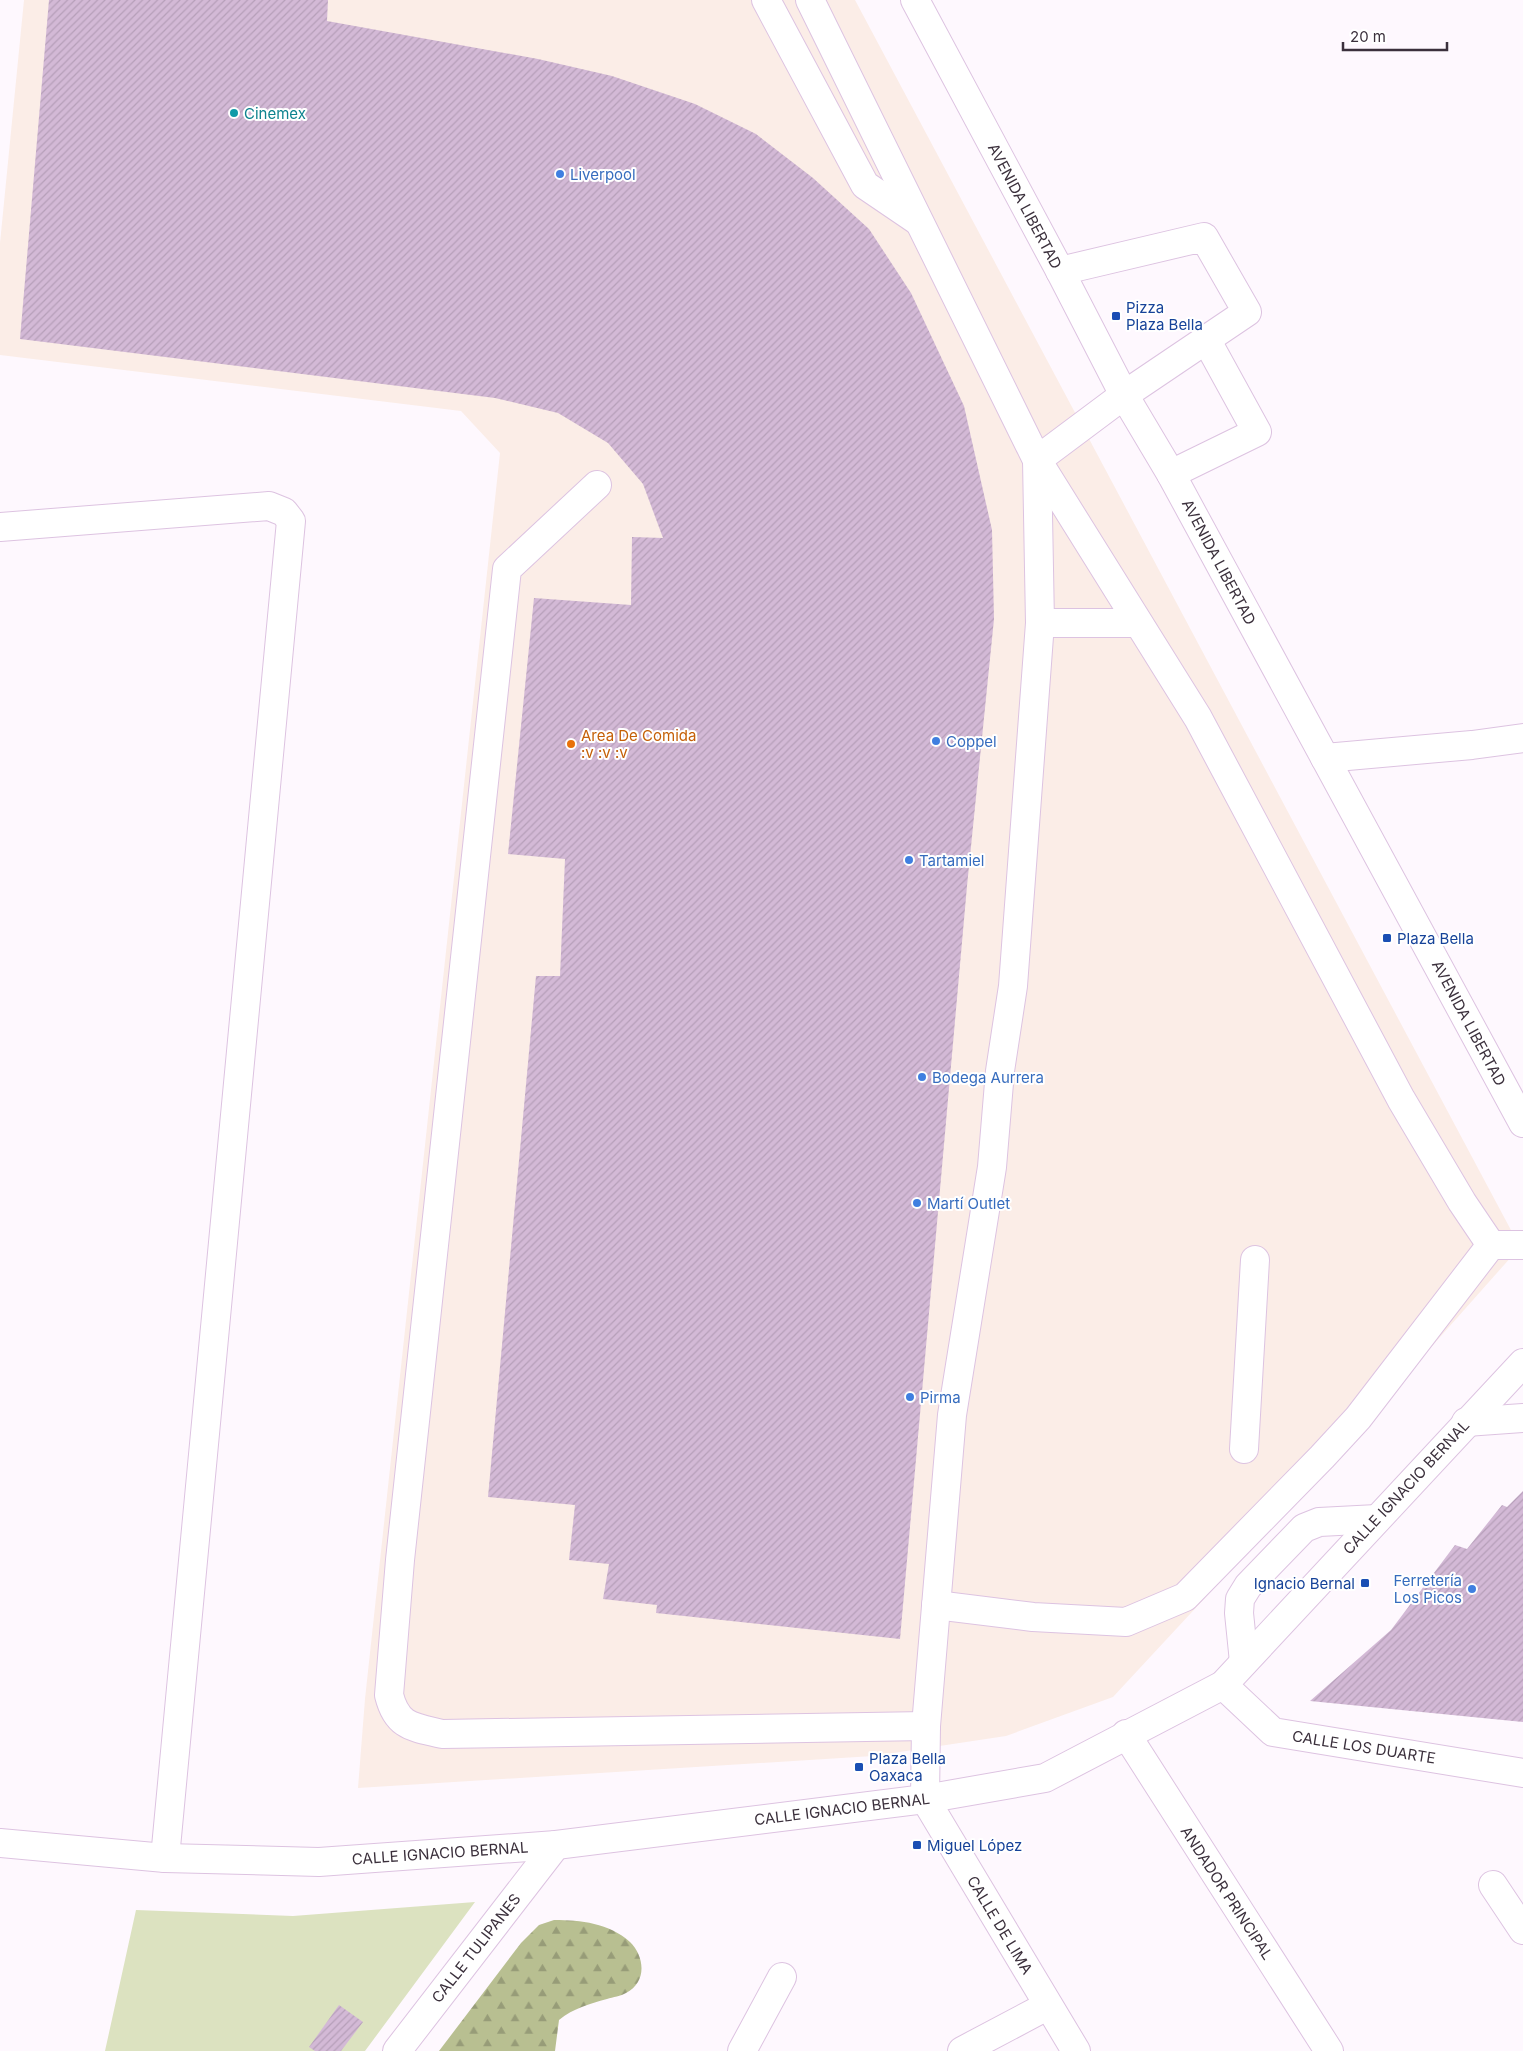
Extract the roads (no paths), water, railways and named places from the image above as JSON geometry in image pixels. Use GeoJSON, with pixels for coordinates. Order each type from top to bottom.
{"type":"FeatureCollection","features":[{"type":"Feature","properties":{"kind":"main road"},"geometry":{"type":"LineString","coordinates":[[766,0],[865,185],[919,222]]}},
{"type":"Feature","properties":{"kind":"main road"},"geometry":{"type":"LineString","coordinates":[[810,0],[1037,460],[1198,718],[1401,1099],[1462,1202],[1491,1245]]}},
{"type":"Feature","properties":{"kind":"main road","name":"AVENIDA LIBERTAD"},"geometry":{"type":"LineString","coordinates":[[915,0],[1124,395],[1171,474],[1523,1123]]}},
{"type":"Feature","properties":{"kind":"main road"},"geometry":{"type":"LineString","coordinates":[[1037,460],[1124,395],[1207,341],[1247,312],[1204,237],[1060,271]]}},
{"type":"Feature","properties":{"kind":"main road"},"geometry":{"type":"LineString","coordinates":[[1171,474],[1256,432],[1207,341]]}},
{"type":"Feature","properties":{"kind":"main road"},"geometry":{"type":"LineString","coordinates":[[925,1799],[926,1726],[952,1415],[992,1167],[1000,1072],[1014,986],[1040,623],[1037,460]]}},
{"type":"Feature","properties":{"kind":"main road"},"geometry":{"type":"LineString","coordinates":[[597,485],[507,569],[400,1560],[389,1695],[392,1710],[409,1726],[442,1734],[926,1726]]}},
{"type":"Feature","properties":{"kind":"main road"},"geometry":{"type":"LineString","coordinates":[[0,528],[269,506],[284,512],[292,521],[165,1858]]}},
{"type":"Feature","properties":{"kind":"main road"},"geometry":{"type":"LineString","coordinates":[[1040,623],[1138,623]]}},
{"type":"Feature","properties":{"kind":"main road"},"geometry":{"type":"LineString","coordinates":[[1325,758],[1472,745],[1523,738]]}},
{"type":"Feature","properties":{"kind":"main road"},"geometry":{"type":"LineString","coordinates":[[1496,1072],[1523,1090]]}},
{"type":"Feature","properties":{"kind":"main road"},"geometry":{"type":"LineString","coordinates":[[936,1605],[1033,1617],[1126,1622],[1185,1596],[1358,1418],[1491,1245]]}},
{"type":"Feature","properties":{"kind":"main road"},"geometry":{"type":"LineString","coordinates":[[1491,1245],[1523,1245]]}},
{"type":"Feature","properties":{"kind":"main road"},"geometry":{"type":"LineString","coordinates":[[1244,1449],[1255,1260]]}},
{"type":"Feature","properties":{"kind":"main road","name":"CALLE IGNACIO BERNAL"},"geometry":{"type":"LineString","coordinates":[[0,1843],[165,1858],[319,1862],[556,1845],[925,1799],[1045,1778],[1223,1685],[1523,1362]]}},
{"type":"Feature","properties":{"kind":"main road"},"geometry":{"type":"LineString","coordinates":[[1466,1422],[1523,1418]]}},
{"type":"Feature","properties":{"kind":"main road"},"geometry":{"type":"LineString","coordinates":[[1244,1662],[1239,1613],[1240,1599],[1248,1586],[1304,1528],[1319,1522],[1377,1519]]}},
{"type":"Feature","properties":{"kind":"main road","name":"CALLE LOS DUARTE"},"geometry":{"type":"LineString","coordinates":[[1223,1685],[1273,1732],[1523,1773]]}},
{"type":"Feature","properties":{"kind":"main road","name":"ANDADOR PRINCIPAL"},"geometry":{"type":"LineString","coordinates":[[1126,1734],[1329,2051]]}},
{"type":"Feature","properties":{"kind":"main road","name":"CALLE DE LIMA"},"geometry":{"type":"LineString","coordinates":[[925,1799],[1047,2006],[1076,2051]]}},
{"type":"Feature","properties":{"kind":"main road","name":"CALLE TULIPANES"},"geometry":{"type":"LineString","coordinates":[[397,2051],[556,1845]]}},
{"type":"Feature","properties":{"kind":"main road"},"geometry":{"type":"LineString","coordinates":[[1494,1885],[1523,1930]]}},
{"type":"Feature","properties":{"kind":"main road"},"geometry":{"type":"LineString","coordinates":[[742,2051],[782,1977]]}},
{"type":"Feature","properties":{"kind":"main road"},"geometry":{"type":"LineString","coordinates":[[962,2051],[1047,2006]]}},
{"type":"Feature","properties":{"kind":"place","name":"Cinemex"},"geometry":{"type":"Point","coordinates":[234,113]}},
{"type":"Feature","properties":{"kind":"place","name":"Liverpool"},"geometry":{"type":"Point","coordinates":[560,174]}},
{"type":"Feature","properties":{"kind":"place","name":"Pizza Plaza Bella"},"geometry":{"type":"Point","coordinates":[1116,316]}},
{"type":"Feature","properties":{"kind":"place","name":"Coppel"},"geometry":{"type":"Point","coordinates":[936,741]}},
{"type":"Feature","properties":{"kind":"place","name":"Area De Comida :v :v :v"},"geometry":{"type":"Point","coordinates":[571,744]}},
{"type":"Feature","properties":{"kind":"place","name":"Tartamiel"},"geometry":{"type":"Point","coordinates":[909,860]}},
{"type":"Feature","properties":{"kind":"place","name":"Plaza Bella"},"geometry":{"type":"Point","coordinates":[1387,938]}},
{"type":"Feature","properties":{"kind":"place","name":"Bodega Aurrera"},"geometry":{"type":"Point","coordinates":[922,1077]}},
{"type":"Feature","properties":{"kind":"place","name":"Martí Outlet"},"geometry":{"type":"Point","coordinates":[917,1203]}},
{"type":"Feature","properties":{"kind":"place","name":"Pirma"},"geometry":{"type":"Point","coordinates":[910,1397]}},
{"type":"Feature","properties":{"kind":"place","name":"Ignacio Bernal"},"geometry":{"type":"Point","coordinates":[1365,1583]}},
{"type":"Feature","properties":{"kind":"place","name":"Ferretería Los Picos"},"geometry":{"type":"Point","coordinates":[1472,1589]}},
{"type":"Feature","properties":{"kind":"place","name":"Plaza Bella Oaxaca"},"geometry":{"type":"Point","coordinates":[859,1767]}},
{"type":"Feature","properties":{"kind":"place","name":"Miguel López"},"geometry":{"type":"Point","coordinates":[917,1845]}}]}
